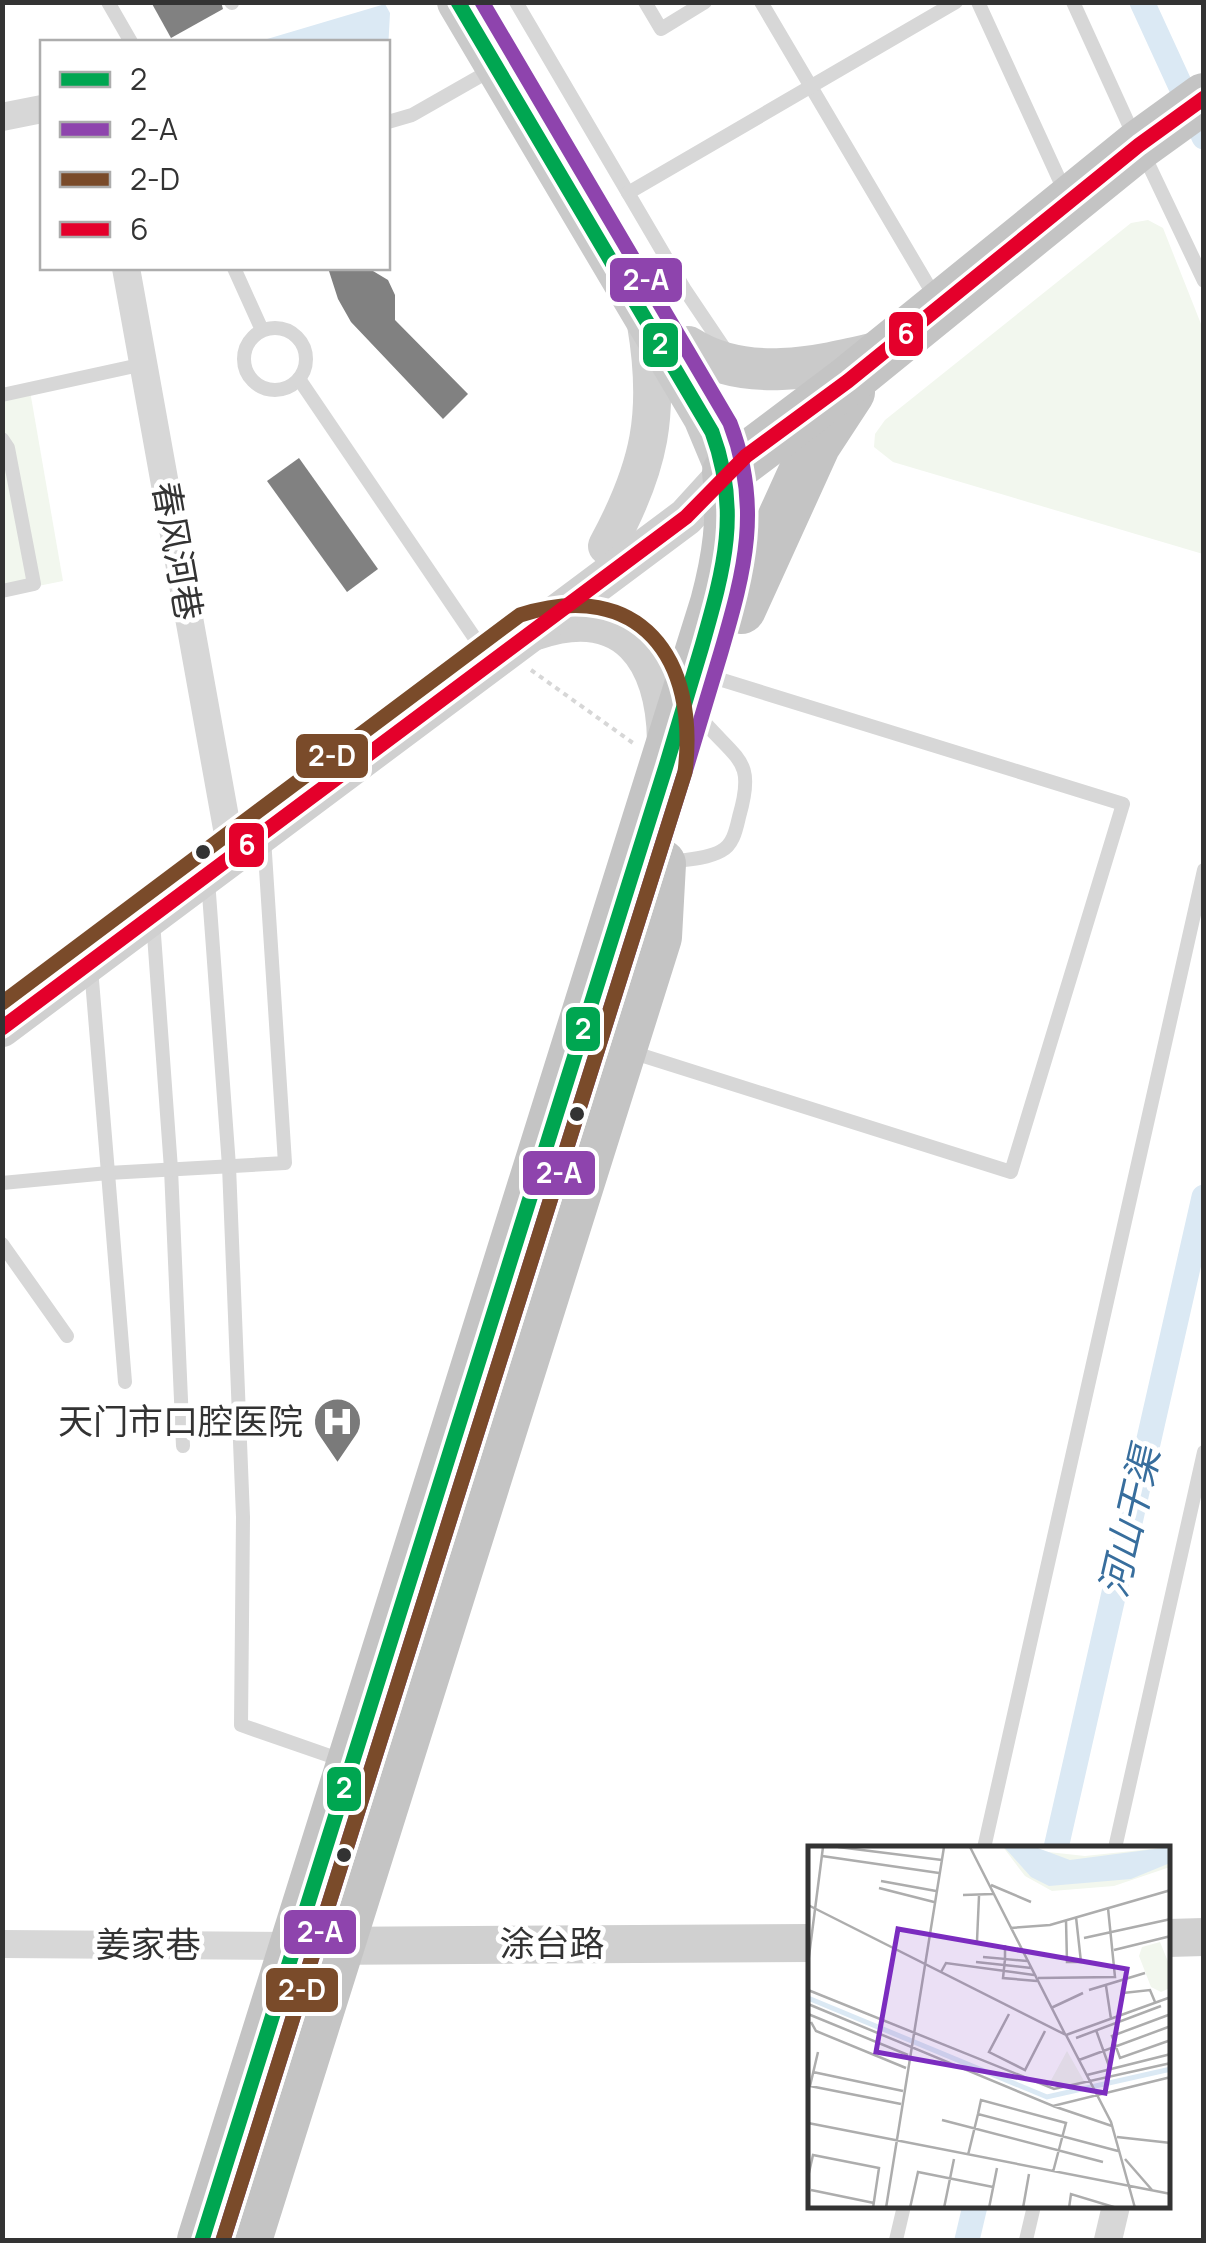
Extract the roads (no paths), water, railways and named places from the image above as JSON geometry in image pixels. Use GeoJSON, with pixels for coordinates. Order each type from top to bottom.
{"type":"FeatureCollection","features":[{"type":"Feature","properties":{"kind":"highway"},"geometry":{"type":"LineString","coordinates":[[247,2240],[307,1946],[333,1757],[666,766],[723,574],[737,463],[1204,98]]}},
{"type":"Feature","properties":{"kind":"highway"},"geometry":{"type":"LineString","coordinates":[[740,609],[816,444],[851,390],[886,350]]}},
{"type":"Feature","properties":{"kind":"highway"},"geometry":{"type":"LineString","coordinates":[[182,2240],[307,1946],[712,701],[754,548],[755,498],[737,463]]}},
{"type":"Feature","properties":{"kind":"highway"},"geometry":{"type":"LineString","coordinates":[[202,2240],[622,1049],[658,938],[661,864]]}},
{"type":"Feature","properties":{"kind":"highway"},"geometry":{"type":"LineString","coordinates":[[228,2240],[505,1244]]}},
{"type":"Feature","properties":{"kind":"main road"},"geometry":{"type":"LineString","coordinates":[[458,2],[704,416],[737,463]]}},
{"type":"Feature","properties":{"kind":"main road"},"geometry":{"type":"LineString","coordinates":[[484,2],[730,418],[737,463]]}},
{"type":"Feature","properties":{"kind":"main road"},"geometry":{"type":"LineString","coordinates":[[606,546],[635,490],[650,437],[654,383],[644,316]]}},
{"type":"Feature","properties":{"kind":"main road"},"geometry":{"type":"LineString","coordinates":[[688,347],[718,362],[740,367],[808,366],[886,350]]}},
{"type":"Feature","properties":{"kind":"main road"},"geometry":{"type":"LineString","coordinates":[[501,648],[606,546],[670,500],[737,463]]}},
{"type":"Feature","properties":{"kind":"main road"},"geometry":{"type":"LineString","coordinates":[[2,1006],[686,516],[737,463]]}},
{"type":"Feature","properties":{"kind":"main road"},"geometry":{"type":"LineString","coordinates":[[501,648],[551,626],[593,624],[610,628],[637,647],[650,663],[663,699],[666,766]]}},
{"type":"Feature","properties":{"kind":"main road"},"geometry":{"type":"LineString","coordinates":[[2,1028],[208,874],[246,833]]}},
{"type":"Feature","properties":{"kind":"main road","name":"涂台路"},"geometry":{"type":"LineString","coordinates":[[307,1946],[808,1943]]}},
{"type":"Feature","properties":{"kind":"street"},"geometry":{"type":"LineString","coordinates":[[2,117],[40,109]]}},
{"type":"Feature","properties":{"kind":"street","name":"春风河巷"},"geometry":{"type":"LineString","coordinates":[[126,270],[246,833]]}},
{"type":"Feature","properties":{"kind":"street","name":"姜家巷"},"geometry":{"type":"LineString","coordinates":[[2,1944],[307,1946]]}},
{"type":"Feature","properties":{"kind":"street"},"geometry":{"type":"LineString","coordinates":[[1108,2240],[1116,2208]]}},
{"type":"Feature","properties":{"kind":"lane"},"geometry":{"type":"LineString","coordinates":[[108,2],[130,40]]}},
{"type":"Feature","properties":{"kind":"lane"},"geometry":{"type":"LineString","coordinates":[[516,2],[712,334],[740,367]]}},
{"type":"Feature","properties":{"kind":"lane"},"geometry":{"type":"LineString","coordinates":[[645,2],[661,29],[705,2]]}},
{"type":"Feature","properties":{"kind":"lane"},"geometry":{"type":"LineString","coordinates":[[761,2],[940,306]]}},
{"type":"Feature","properties":{"kind":"lane"},"geometry":{"type":"LineString","coordinates":[[628,193],[956,2]]}},
{"type":"Feature","properties":{"kind":"lane"},"geometry":{"type":"LineString","coordinates":[[978,2],[1070,201]]}},
{"type":"Feature","properties":{"kind":"lane"},"geometry":{"type":"LineString","coordinates":[[1073,2],[1143,142],[1204,281]]}},
{"type":"Feature","properties":{"kind":"lane"},"geometry":{"type":"LineString","coordinates":[[390,121],[412,115],[496,67]]}},
{"type":"Feature","properties":{"kind":"lane"},"geometry":{"type":"LineString","coordinates":[[235,270],[262,330]]}},
{"type":"Feature","properties":{"kind":"lane"},"geometry":{"type":"LineString","coordinates":[[282,328],[299,339],[306,359],[299,378],[281,390],[260,387],[252,381],[244,363],[244,353],[254,335],[262,330],[282,328]]}},
{"type":"Feature","properties":{"kind":"lane"},"geometry":{"type":"LineString","coordinates":[[2,395],[144,364]]}},
{"type":"Feature","properties":{"kind":"lane"},"geometry":{"type":"LineString","coordinates":[[299,378],[501,648]]}},
{"type":"Feature","properties":{"kind":"lane"},"geometry":{"type":"LineString","coordinates":[[2,439],[8,448],[34,584],[2,590]]}},
{"type":"Feature","properties":{"kind":"lane"},"geometry":{"type":"LineString","coordinates":[[622,1049],[1011,1172],[1123,804],[712,701]]}},
{"type":"Feature","properties":{"kind":"lane"},"geometry":{"type":"LineString","coordinates":[[2,1183],[285,1163],[246,833]]}},
{"type":"Feature","properties":{"kind":"lane"},"geometry":{"type":"LineString","coordinates":[[984,1846],[1204,870]]}},
{"type":"Feature","properties":{"kind":"lane"},"geometry":{"type":"LineString","coordinates":[[208,874],[229,1166],[242,1517],[241,1725],[333,1757]]}},
{"type":"Feature","properties":{"kind":"lane"},"geometry":{"type":"LineString","coordinates":[[153,916],[183,1446]]}},
{"type":"Feature","properties":{"kind":"lane"},"geometry":{"type":"LineString","coordinates":[[91,962],[125,1382]]}},
{"type":"Feature","properties":{"kind":"lane"},"geometry":{"type":"LineString","coordinates":[[2,1244],[67,1336]]}},
{"type":"Feature","properties":{"kind":"lane"},"geometry":{"type":"LineString","coordinates":[[1115,1846],[1204,1452]]}},
{"type":"Feature","properties":{"kind":"lane"},"geometry":{"type":"LineString","coordinates":[[896,2240],[904,2208]]}},
{"type":"Feature","properties":{"kind":"lane"},"geometry":{"type":"LineString","coordinates":[[1026,2240],[1034,2208]]}},
{"type":"Feature","properties":{"kind":"waterway","name":"河山干渠"},"geometry":{"type":"LineString","coordinates":[[1142,2],[1204,137]]}},
{"type":"Feature","properties":{"kind":"waterway","name":"河山干渠"},"geometry":{"type":"LineString","coordinates":[[1056,1846],[1204,1197]]}},
{"type":"Feature","properties":{"kind":"waterway","name":"河山干渠"},"geometry":{"type":"LineString","coordinates":[[967,2240],[975,2208]]}},
{"type":"Feature","properties":{"kind":"place","name":"天门市口腔医院"},"geometry":{"type":"Point","coordinates":[338,1464]}}]}
